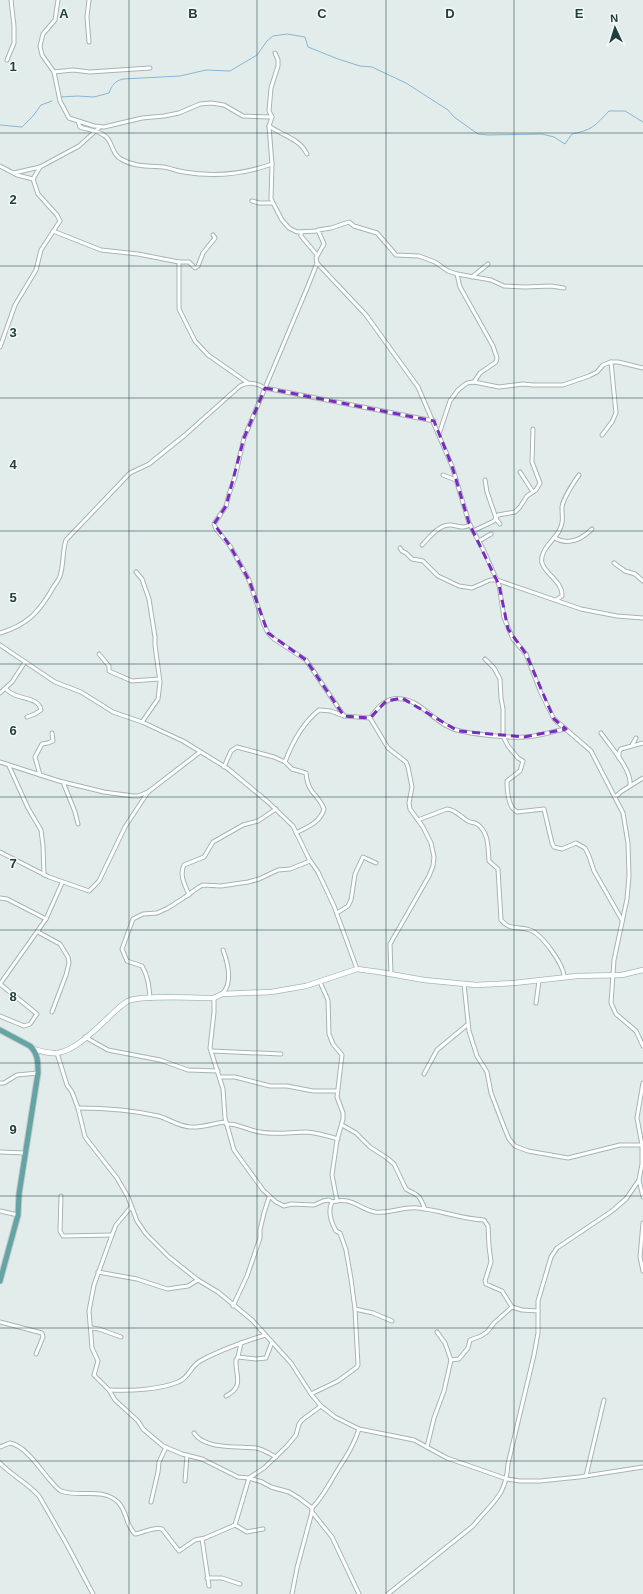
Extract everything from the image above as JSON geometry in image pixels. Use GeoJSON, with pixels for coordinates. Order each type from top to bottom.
{"type":"FeatureCollection","features":[{"type":"Feature","properties":{"kind":"main road"},"geometry":{"type":"LineString","coordinates":[[0,1030],[33,1049],[57,1053],[72,1047],[86,1037],[128,1001],[150,998],[214,998],[222,994],[271,992],[306,986],[357,969],[424,980],[464,984],[514,983],[564,978],[612,976],[630,974],[643,970]]}},
{"type":"Feature","properties":{"kind":"main road"},"geometry":{"type":"LineString","coordinates":[[0,1281],[18,1215],[19,1194],[38,1073],[38,1061],[33,1049]]}},
{"type":"Feature","properties":{"kind":"street"},"geometry":{"type":"LineString","coordinates":[[7,60],[14,42],[11,0]]}},
{"type":"Feature","properties":{"kind":"street"},"geometry":{"type":"LineString","coordinates":[[58,0],[54,20],[43,34],[40,46],[42,55],[54,72],[60,101],[69,118],[100,127],[116,125],[142,118],[179,113],[200,104],[211,103],[224,105],[243,116],[272,118]]}},
{"type":"Feature","properties":{"kind":"street"},"geometry":{"type":"LineString","coordinates":[[89,0],[87,17],[89,42]]}},
{"type":"Feature","properties":{"kind":"street"},"geometry":{"type":"LineString","coordinates":[[275,53],[278,60],[278,66],[269,100],[269,111],[272,118],[269,126],[272,164],[270,194],[282,220],[289,228],[297,232],[318,231],[349,222],[377,234],[396,255],[418,256],[435,262],[448,271],[456,274],[491,280],[508,286],[551,286],[564,288]]}},
{"type":"Feature","properties":{"kind":"street"},"geometry":{"type":"LineString","coordinates":[[54,72],[73,70],[90,72],[150,68]]}},
{"type":"Feature","properties":{"kind":"street"},"geometry":{"type":"LineString","coordinates":[[78,121],[80,126],[104,135],[108,139],[112,149],[121,159],[145,167],[164,167],[182,172],[208,175],[246,172],[272,164]]}},
{"type":"Feature","properties":{"kind":"street"},"geometry":{"type":"LineString","coordinates":[[269,126],[285,136],[299,142],[307,154]]}},
{"type":"Feature","properties":{"kind":"street"},"geometry":{"type":"LineString","coordinates":[[14,174],[40,167],[79,146],[100,127]]}},
{"type":"Feature","properties":{"kind":"street"},"geometry":{"type":"LineString","coordinates":[[0,166],[14,174],[33,179]]}},
{"type":"Feature","properties":{"kind":"street"},"geometry":{"type":"LineString","coordinates":[[0,347],[15,305],[36,270],[41,250],[60,221],[57,215],[38,194],[33,179],[40,167]]}},
{"type":"Feature","properties":{"kind":"street"},"geometry":{"type":"LineString","coordinates":[[252,201],[259,203],[273,203]]}},
{"type":"Feature","properties":{"kind":"street"},"geometry":{"type":"LineString","coordinates":[[53,231],[101,250],[138,254],[179,262],[189,262],[195,268],[198,266],[204,253],[215,238],[213,235]]}},
{"type":"Feature","properties":{"kind":"street"},"geometry":{"type":"LineString","coordinates":[[318,231],[324,244],[317,255],[317,263],[308,286],[244,438],[235,477],[228,494],[226,506],[214,524],[216,529],[230,546],[249,580],[262,621],[268,633],[274,639],[306,660],[344,716]]}},
{"type":"Feature","properties":{"kind":"street"},"geometry":{"type":"LineString","coordinates":[[301,232],[301,236],[317,255]]}},
{"type":"Feature","properties":{"kind":"street"},"geometry":{"type":"LineString","coordinates":[[179,262],[179,309],[195,341],[208,355],[248,382],[265,388],[434,421]]}},
{"type":"Feature","properties":{"kind":"street"},"geometry":{"type":"LineString","coordinates":[[317,263],[372,323],[418,387],[439,434],[456,480],[470,525],[497,580],[501,594],[504,618],[513,639],[526,654],[540,693],[554,719],[591,751],[622,813],[627,830],[629,858],[627,899],[612,976],[611,1003],[613,1009],[622,1020],[636,1031],[643,1046]]}},
{"type":"Feature","properties":{"kind":"street"},"geometry":{"type":"LineString","coordinates":[[472,277],[488,264]]}},
{"type":"Feature","properties":{"kind":"street"},"geometry":{"type":"LineString","coordinates":[[456,274],[460,287],[493,346],[498,358],[496,362],[480,373],[474,382]]}},
{"type":"Feature","properties":{"kind":"street"},"geometry":{"type":"LineString","coordinates":[[439,434],[444,414],[450,401],[463,386],[474,382],[499,387],[523,384],[563,385],[590,376],[597,372],[603,365],[612,362],[643,368]]}},
{"type":"Feature","properties":{"kind":"street"},"geometry":{"type":"LineString","coordinates":[[602,435],[612,422],[616,413],[612,362]]}},
{"type":"Feature","properties":{"kind":"street"},"geometry":{"type":"LineString","coordinates":[[0,633],[23,623],[44,605],[60,578],[63,550],[66,540],[130,473],[149,464],[180,439],[237,388],[248,382]]}},
{"type":"Feature","properties":{"kind":"street"},"geometry":{"type":"LineString","coordinates":[[473,531],[484,527],[496,519],[498,515],[515,512],[527,496],[538,487],[540,482],[532,462],[533,429]]}},
{"type":"Feature","properties":{"kind":"street"},"geometry":{"type":"LineString","coordinates":[[520,472],[533,492]]}},
{"type":"Feature","properties":{"kind":"street"},"geometry":{"type":"LineString","coordinates":[[443,474],[456,480]]}},
{"type":"Feature","properties":{"kind":"street"},"geometry":{"type":"LineString","coordinates":[[556,600],[562,596],[561,590],[544,565],[542,558],[544,552],[563,522],[563,505],[579,474]]}},
{"type":"Feature","properties":{"kind":"street"},"geometry":{"type":"LineString","coordinates":[[485,480],[487,492],[496,519],[500,524]]}},
{"type":"Feature","properties":{"kind":"street"},"geometry":{"type":"LineString","coordinates":[[422,545],[442,526],[451,525],[463,528],[470,525]]}},
{"type":"Feature","properties":{"kind":"street"},"geometry":{"type":"LineString","coordinates":[[554,538],[572,542],[581,538],[592,530]]}},
{"type":"Feature","properties":{"kind":"street"},"geometry":{"type":"LineString","coordinates":[[479,541],[491,534]]}},
{"type":"Feature","properties":{"kind":"street"},"geometry":{"type":"LineString","coordinates":[[400,548],[412,559],[423,561],[438,576],[459,586],[472,588],[488,581],[497,580],[587,611],[617,616],[643,618]]}},
{"type":"Feature","properties":{"kind":"street"},"geometry":{"type":"LineString","coordinates":[[614,563],[625,571],[635,574],[643,581]]}},
{"type":"Feature","properties":{"kind":"street"},"geometry":{"type":"LineString","coordinates":[[136,572],[142,579],[149,599],[159,678],[158,699],[142,722]]}},
{"type":"Feature","properties":{"kind":"street"},"geometry":{"type":"LineString","coordinates":[[0,645],[26,662],[36,671],[55,682],[81,692],[113,712],[142,722],[183,741],[245,782],[276,809],[289,822],[310,861],[318,872],[336,913],[357,969]]}},
{"type":"Feature","properties":{"kind":"street"},"geometry":{"type":"LineString","coordinates":[[99,654],[109,666],[109,671],[125,679],[132,681],[159,678]]}},
{"type":"Feature","properties":{"kind":"street"},"geometry":{"type":"LineString","coordinates":[[484,659],[494,668],[500,679],[500,698],[503,709],[503,736],[508,746],[523,761],[520,771],[507,782],[509,801],[512,808],[517,812],[544,809],[554,847],[562,849],[576,843],[585,848],[598,877],[622,920]]}},
{"type":"Feature","properties":{"kind":"street"},"geometry":{"type":"LineString","coordinates":[[0,693],[12,682],[26,662]]}},
{"type":"Feature","properties":{"kind":"street"},"geometry":{"type":"LineString","coordinates":[[6,688],[10,693],[22,698],[33,700],[40,706],[40,710],[27,717]]}},
{"type":"Feature","properties":{"kind":"street"},"geometry":{"type":"LineString","coordinates":[[370,718],[379,706],[386,701],[402,698],[421,708],[453,729],[524,738],[566,729]]}},
{"type":"Feature","properties":{"kind":"street"},"geometry":{"type":"LineString","coordinates":[[285,762],[289,751],[306,722],[319,710],[331,711],[344,716],[370,718]]}},
{"type":"Feature","properties":{"kind":"street"},"geometry":{"type":"LineString","coordinates":[[370,718],[388,748],[406,762],[412,787],[409,803],[410,809],[431,843],[434,858],[433,866],[390,944],[390,974]]}},
{"type":"Feature","properties":{"kind":"street"},"geometry":{"type":"LineString","coordinates":[[40,774],[36,757],[42,744],[53,741],[52,733]]}},
{"type":"Feature","properties":{"kind":"street"},"geometry":{"type":"LineString","coordinates":[[601,733],[630,776],[630,785]]}},
{"type":"Feature","properties":{"kind":"street"},"geometry":{"type":"LineString","coordinates":[[632,745],[636,738]]}},
{"type":"Feature","properties":{"kind":"street"},"geometry":{"type":"LineString","coordinates":[[619,758],[619,752],[621,749],[643,743]]}},
{"type":"Feature","properties":{"kind":"street"},"geometry":{"type":"LineString","coordinates":[[224,767],[231,751],[237,747],[274,757],[285,762],[292,769],[306,773],[309,787],[324,809],[314,824],[296,833]]}},
{"type":"Feature","properties":{"kind":"street"},"geometry":{"type":"LineString","coordinates":[[0,763],[92,790],[124,796],[138,796],[148,792],[200,752]]}},
{"type":"Feature","properties":{"kind":"street"},"geometry":{"type":"LineString","coordinates":[[8,766],[40,830],[43,846],[44,875]]}},
{"type":"Feature","properties":{"kind":"street"},"geometry":{"type":"LineString","coordinates":[[615,797],[622,790],[643,778]]}},
{"type":"Feature","properties":{"kind":"street"},"geometry":{"type":"LineString","coordinates":[[63,782],[75,812],[78,824]]}},
{"type":"Feature","properties":{"kind":"street"},"geometry":{"type":"LineString","coordinates":[[0,852],[44,875],[89,891],[99,881],[125,827],[148,792]]}},
{"type":"Feature","properties":{"kind":"street"},"geometry":{"type":"LineString","coordinates":[[189,895],[181,870],[184,865],[204,857],[213,842],[237,828],[258,821],[276,809]]}},
{"type":"Feature","properties":{"kind":"street"},"geometry":{"type":"LineString","coordinates":[[418,820],[447,809],[452,809],[468,821],[476,823],[480,827],[488,842],[489,861],[498,869],[501,920],[505,924],[515,928],[531,930],[538,935],[552,952],[564,978]]}},
{"type":"Feature","properties":{"kind":"street"},"geometry":{"type":"LineString","coordinates":[[336,913],[348,906],[351,900],[355,874],[363,856],[376,863]]}},
{"type":"Feature","properties":{"kind":"street"},"geometry":{"type":"LineString","coordinates":[[150,998],[148,978],[142,966],[127,961],[122,949],[128,929],[133,919],[143,914],[157,913],[168,908],[204,885],[221,886],[259,880],[278,870],[290,869],[310,861]]}},
{"type":"Feature","properties":{"kind":"street"},"geometry":{"type":"LineString","coordinates":[[0,1016],[24,1026],[30,1024],[37,1014],[0,984],[46,919],[62,882]]}},
{"type":"Feature","properties":{"kind":"street"},"geometry":{"type":"LineString","coordinates":[[0,898],[14,902],[46,919]]}},
{"type":"Feature","properties":{"kind":"street"},"geometry":{"type":"LineString","coordinates":[[38,932],[60,944],[68,957],[69,964],[52,1012]]}},
{"type":"Feature","properties":{"kind":"street"},"geometry":{"type":"LineString","coordinates":[[222,994],[226,990],[228,976],[227,959],[223,950]]}},
{"type":"Feature","properties":{"kind":"street"},"geometry":{"type":"LineString","coordinates":[[536,1003],[539,981]]}},
{"type":"Feature","properties":{"kind":"street"},"geometry":{"type":"LineString","coordinates":[[320,982],[327,996],[329,1005],[329,1034],[332,1044],[342,1055],[337,1091],[338,1103],[343,1113],[332,1175],[337,1201]]}},
{"type":"Feature","properties":{"kind":"street"},"geometry":{"type":"LineString","coordinates":[[464,984],[464,999],[468,1019],[467,1025],[477,1056],[487,1072],[491,1092],[504,1127],[514,1146],[528,1151],[568,1158],[620,1145],[642,1143]]}},
{"type":"Feature","properties":{"kind":"street"},"geometry":{"type":"LineString","coordinates":[[214,998],[210,1048],[223,1089],[226,1123],[237,1156],[269,1197],[284,1206],[290,1204],[314,1205],[329,1200],[332,1202],[357,1203],[369,1210],[377,1212],[404,1208],[417,1208],[484,1220],[488,1226],[491,1262],[485,1281],[486,1284],[502,1291],[512,1307],[522,1310],[538,1311]]}},
{"type":"Feature","properties":{"kind":"street"},"geometry":{"type":"LineString","coordinates":[[424,1074],[437,1050],[467,1025]]}},
{"type":"Feature","properties":{"kind":"street"},"geometry":{"type":"LineString","coordinates":[[86,1037],[108,1050],[160,1060],[188,1070],[218,1072]]}},
{"type":"Feature","properties":{"kind":"street"},"geometry":{"type":"LineString","coordinates":[[212,1051],[281,1054]]}},
{"type":"Feature","properties":{"kind":"street"},"geometry":{"type":"LineString","coordinates":[[57,1053],[67,1085],[72,1092],[78,1108],[85,1137],[117,1178],[137,1221],[151,1240],[169,1257],[198,1280],[218,1292],[233,1306],[252,1320],[291,1363],[311,1394],[321,1406],[342,1422],[359,1429],[414,1440],[447,1458],[507,1478],[528,1482],[586,1476],[643,1467]]}},
{"type":"Feature","properties":{"kind":"street"},"geometry":{"type":"LineString","coordinates":[[0,1083],[17,1075],[38,1073]]}},
{"type":"Feature","properties":{"kind":"street"},"geometry":{"type":"LineString","coordinates":[[220,1077],[235,1077],[270,1086],[287,1086],[313,1092],[337,1091]]}},
{"type":"Feature","properties":{"kind":"street"},"geometry":{"type":"LineString","coordinates":[[388,1594],[473,1526],[482,1514],[498,1498],[507,1478],[508,1464],[538,1333],[538,1300],[551,1257],[557,1248],[612,1211],[626,1199],[638,1180],[642,1164],[642,1143],[637,1118],[643,1083]]}},
{"type":"Feature","properties":{"kind":"street"},"geometry":{"type":"LineString","coordinates":[[78,1108],[114,1110],[156,1116],[181,1126],[202,1127],[217,1123],[226,1123],[259,1132],[308,1132],[322,1134],[338,1139]]}},
{"type":"Feature","properties":{"kind":"street"},"geometry":{"type":"LineString","coordinates":[[342,1125],[356,1133],[370,1147],[388,1158],[394,1164],[406,1189],[415,1192],[420,1197],[425,1209]]}},
{"type":"Feature","properties":{"kind":"street"},"geometry":{"type":"LineString","coordinates":[[0,1152],[25,1153]]}},
{"type":"Feature","properties":{"kind":"street"},"geometry":{"type":"LineString","coordinates":[[638,1180],[643,1197]]}},
{"type":"Feature","properties":{"kind":"street"},"geometry":{"type":"LineString","coordinates":[[61,1196],[60,1231],[63,1236],[112,1234]]}},
{"type":"Feature","properties":{"kind":"street"},"geometry":{"type":"LineString","coordinates":[[233,1306],[247,1276],[260,1238],[264,1213],[269,1197]]}},
{"type":"Feature","properties":{"kind":"street"},"geometry":{"type":"LineString","coordinates":[[311,1394],[338,1381],[357,1368],[358,1365],[355,1309],[346,1250],[340,1233],[336,1231],[331,1220],[330,1207],[332,1202]]}},
{"type":"Feature","properties":{"kind":"street"},"geometry":{"type":"LineString","coordinates":[[131,1207],[116,1226],[112,1234],[94,1285],[89,1312],[92,1348],[98,1360],[94,1375],[115,1400],[138,1421],[143,1429],[166,1447],[202,1459],[238,1477],[249,1478],[262,1482],[271,1487],[290,1492],[312,1508]]}},
{"type":"Feature","properties":{"kind":"street"},"geometry":{"type":"LineString","coordinates":[[0,1211],[18,1215]]}},
{"type":"Feature","properties":{"kind":"street"},"geometry":{"type":"LineString","coordinates":[[643,1223],[640,1257],[643,1271]]}},
{"type":"Feature","properties":{"kind":"street"},"geometry":{"type":"LineString","coordinates":[[98,1272],[137,1279],[168,1289],[188,1286],[198,1280]]}},
{"type":"Feature","properties":{"kind":"street"},"geometry":{"type":"LineString","coordinates":[[451,1360],[459,1359],[468,1348],[470,1340],[487,1332],[494,1323],[512,1307]]}},
{"type":"Feature","properties":{"kind":"street"},"geometry":{"type":"LineString","coordinates":[[355,1309],[373,1313],[392,1320]]}},
{"type":"Feature","properties":{"kind":"street"},"geometry":{"type":"LineString","coordinates":[[0,1322],[42,1333],[43,1337],[36,1354]]}},
{"type":"Feature","properties":{"kind":"street"},"geometry":{"type":"LineString","coordinates":[[91,1328],[99,1329],[121,1337]]}},
{"type":"Feature","properties":{"kind":"street"},"geometry":{"type":"LineString","coordinates":[[426,1446],[444,1391],[451,1360],[445,1343],[437,1332]]}},
{"type":"Feature","properties":{"kind":"street"},"geometry":{"type":"LineString","coordinates":[[108,1390],[129,1391],[149,1389],[179,1382],[198,1362],[241,1343],[265,1335]]}},
{"type":"Feature","properties":{"kind":"street"},"geometry":{"type":"LineString","coordinates":[[238,1357],[256,1359],[266,1358],[272,1342]]}},
{"type":"Feature","properties":{"kind":"street"},"geometry":{"type":"LineString","coordinates":[[226,1396],[234,1390],[238,1382],[236,1360],[241,1343]]}},
{"type":"Feature","properties":{"kind":"street"},"geometry":{"type":"LineString","coordinates":[[586,1476],[604,1400]]}},
{"type":"Feature","properties":{"kind":"street"},"geometry":{"type":"LineString","coordinates":[[0,1447],[10,1443],[20,1447],[60,1490],[79,1494],[98,1493],[117,1501],[126,1513],[131,1530],[134,1534],[158,1528],[162,1529],[179,1550],[191,1542],[202,1539],[235,1524],[249,1478],[264,1468],[276,1457],[293,1439],[300,1424],[321,1406]]}},
{"type":"Feature","properties":{"kind":"street"},"geometry":{"type":"LineString","coordinates":[[292,1594],[312,1508],[325,1492],[348,1455],[359,1429]]}},
{"type":"Feature","properties":{"kind":"street"},"geometry":{"type":"LineString","coordinates":[[194,1433],[197,1438],[209,1443],[232,1448],[257,1448],[276,1457]]}},
{"type":"Feature","properties":{"kind":"street"},"geometry":{"type":"LineString","coordinates":[[151,1502],[158,1472],[158,1462],[166,1447]]}},
{"type":"Feature","properties":{"kind":"street"},"geometry":{"type":"LineString","coordinates":[[185,1481],[187,1455]]}},
{"type":"Feature","properties":{"kind":"street"},"geometry":{"type":"LineString","coordinates":[[0,1463],[10,1474],[34,1490],[39,1496],[94,1594]]}},
{"type":"Feature","properties":{"kind":"street"},"geometry":{"type":"LineString","coordinates":[[312,1512],[332,1537],[359,1594]]}},
{"type":"Feature","properties":{"kind":"street"},"geometry":{"type":"LineString","coordinates":[[235,1524],[247,1532],[263,1529]]}},
{"type":"Feature","properties":{"kind":"street"},"geometry":{"type":"LineString","coordinates":[[202,1539],[209,1586]]}},
{"type":"Feature","properties":{"kind":"street"},"geometry":{"type":"LineString","coordinates":[[207,1578],[222,1578],[240,1584]]}},
{"type":"Feature","properties":{"kind":"highlighted area"},"geometry":{"type":"Polygon","coordinates":[[[265,388],[434,421],[452,466],[469,523],[499,585],[508,629],[526,654],[554,719],[566,729],[524,737],[458,731],[402,698],[386,701],[370,718],[344,716],[306,660],[268,633],[249,580],[230,546],[214,524],[226,506],[244,438],[265,388]]]}},
{"type":"Feature","properties":{"kind":"waterway"},"geometry":{"type":"LineString","coordinates":[[60,97],[94,97],[109,93],[114,84],[123,79],[180,76],[206,70],[230,71],[257,55],[267,41],[273,36],[287,34],[305,37],[308,47],[360,66],[372,67],[406,83],[448,110],[454,117],[478,134],[542,134],[554,137],[565,144],[572,134],[593,127],[609,111],[625,111],[643,122]]}},
{"type":"Feature","properties":{"kind":"waterway"},"geometry":{"type":"LineString","coordinates":[[0,125],[22,127],[41,105],[52,101]]}}]}
